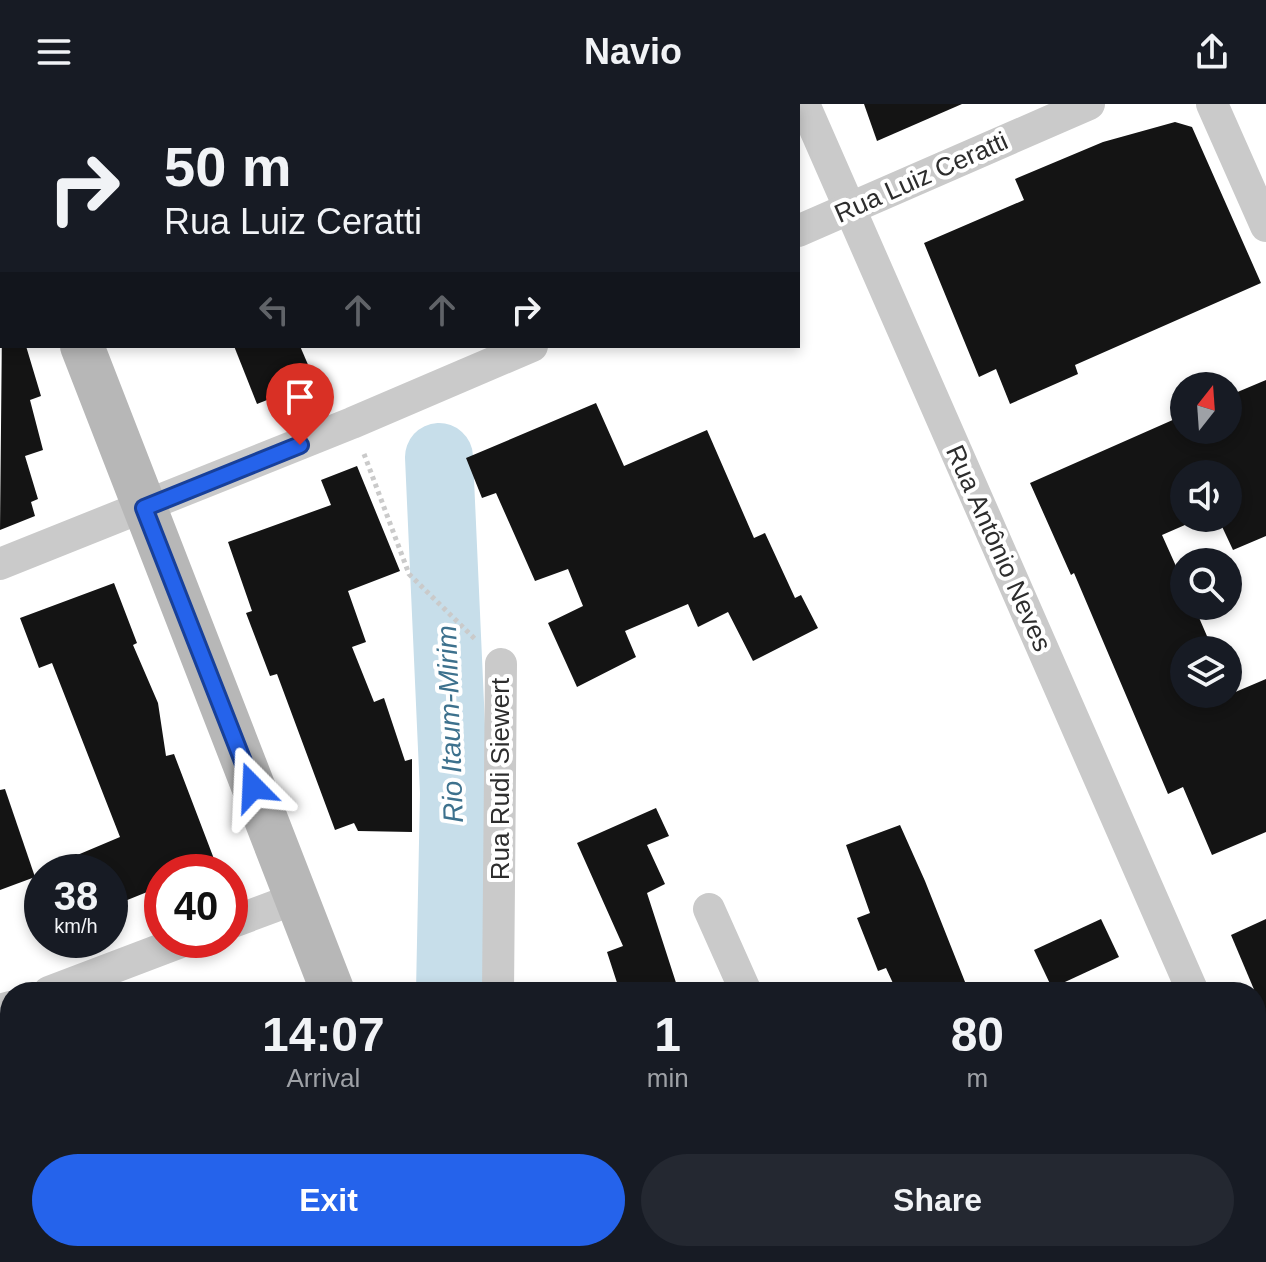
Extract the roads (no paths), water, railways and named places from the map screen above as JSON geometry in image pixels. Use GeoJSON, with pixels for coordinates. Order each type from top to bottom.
{"type":"FeatureCollection","features":[{"type":"Feature","properties":{"kind":"street","name":"Rua Antônio Neves"},"geometry":{"type":"LineString","coordinates":[[804,104],[1189,982]]}},
{"type":"Feature","properties":{"kind":"street","name":"Rua Luiz Ceratti"},"geometry":{"type":"LineString","coordinates":[[800,230],[1089,104]]}},
{"type":"Feature","properties":{"kind":"street"},"geometry":{"type":"LineString","coordinates":[[1212,104],[1266,226]]}},
{"type":"Feature","properties":{"kind":"street"},"geometry":{"type":"LineString","coordinates":[[83,348],[329,982]]}},
{"type":"Feature","properties":{"kind":"street"},"geometry":{"type":"LineString","coordinates":[[0,564],[352,423],[527,348]]}},
{"type":"Feature","properties":{"kind":"street","name":"Rua Rudi Siewert"},"geometry":{"type":"LineString","coordinates":[[498,982],[501,664]]}},
{"type":"Feature","properties":{"kind":"street"},"geometry":{"type":"LineString","coordinates":[[248,916],[297,898]]}},
{"type":"Feature","properties":{"kind":"street"},"geometry":{"type":"LineString","coordinates":[[709,909],[742,982]]}},
{"type":"Feature","properties":{"kind":"street"},"geometry":{"type":"LineString","coordinates":[[75,982],[144,956]]}},
{"type":"Feature","properties":{"kind":"waterway","name":"Rio Itaum-Mirim"},"geometry":{"type":"LineString","coordinates":[[439,457],[454,793],[450,982]]}}]}
